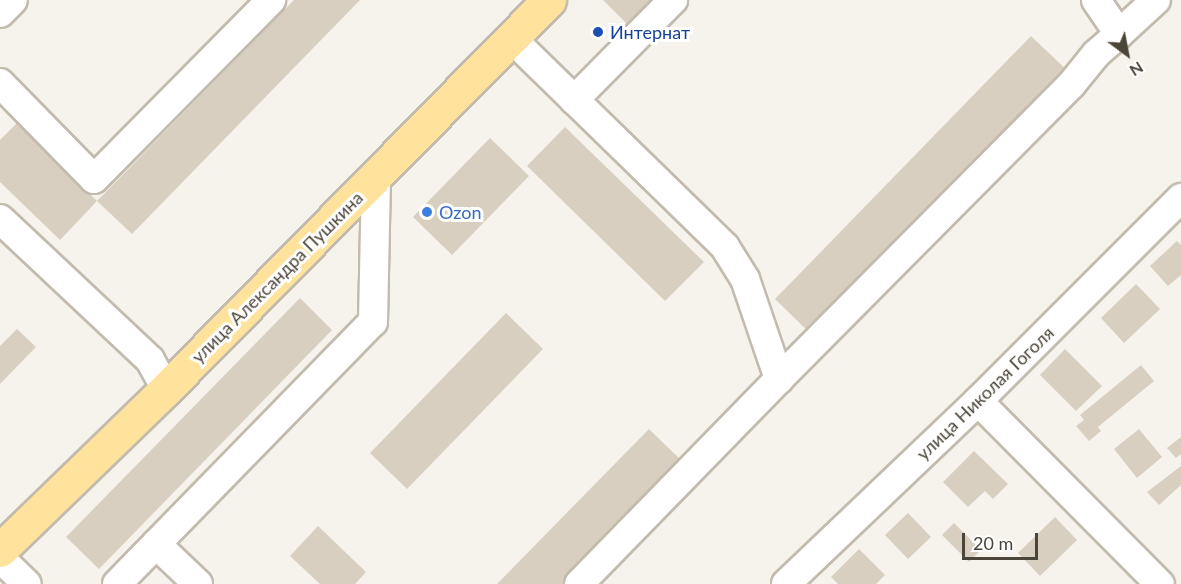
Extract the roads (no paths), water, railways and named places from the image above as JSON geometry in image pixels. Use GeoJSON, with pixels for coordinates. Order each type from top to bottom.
{"type":"FeatureCollection","features":[{"type":"Feature","properties":{"kind":"main road","name":"улица Александра Пушкина"},"geometry":{"type":"LineString","coordinates":[[0,550],[166,389],[549,0]]}},
{"type":"Feature","properties":{"kind":"street"},"geometry":{"type":"LineString","coordinates":[[0,13],[13,0]]}},
{"type":"Feature","properties":{"kind":"street"},"geometry":{"type":"LineString","coordinates":[[0,83],[94,178],[271,0]]}},
{"type":"Feature","properties":{"kind":"street"},"geometry":{"type":"LineString","coordinates":[[574,100],[673,0]]}},
{"type":"Feature","properties":{"kind":"street"},"geometry":{"type":"LineString","coordinates":[[1096,0],[1119,34]]}},
{"type":"Feature","properties":{"kind":"street"},"geometry":{"type":"LineString","coordinates":[[579,584],[778,379],[1071,85],[1096,54],[1156,0]]}},
{"type":"Feature","properties":{"kind":"street"},"geometry":{"type":"LineString","coordinates":[[511,38],[725,247],[745,279],[778,379]]}},
{"type":"Feature","properties":{"kind":"street"},"geometry":{"type":"LineString","coordinates":[[117,584],[373,322],[376,176]]}},
{"type":"Feature","properties":{"kind":"street","name":"улица Николая Гоголя"},"geometry":{"type":"LineString","coordinates":[[786,584],[978,401],[1181,198]]}},
{"type":"Feature","properties":{"kind":"street"},"geometry":{"type":"LineString","coordinates":[[0,219],[150,360],[166,389]]}},
{"type":"Feature","properties":{"kind":"street"},"geometry":{"type":"LineString","coordinates":[[978,401],[1160,584]]}},
{"type":"Feature","properties":{"kind":"street"},"geometry":{"type":"LineString","coordinates":[[156,544],[198,584]]}},
{"type":"Feature","properties":{"kind":"street"},"geometry":{"type":"LineString","coordinates":[[0,558],[27,584]]}},
{"type":"Feature","properties":{"kind":"place","name":"Интернат"},"geometry":{"type":"Point","coordinates":[598,32]}},
{"type":"Feature","properties":{"kind":"place","name":"Ozon"},"geometry":{"type":"Point","coordinates":[427,212]}}]}
